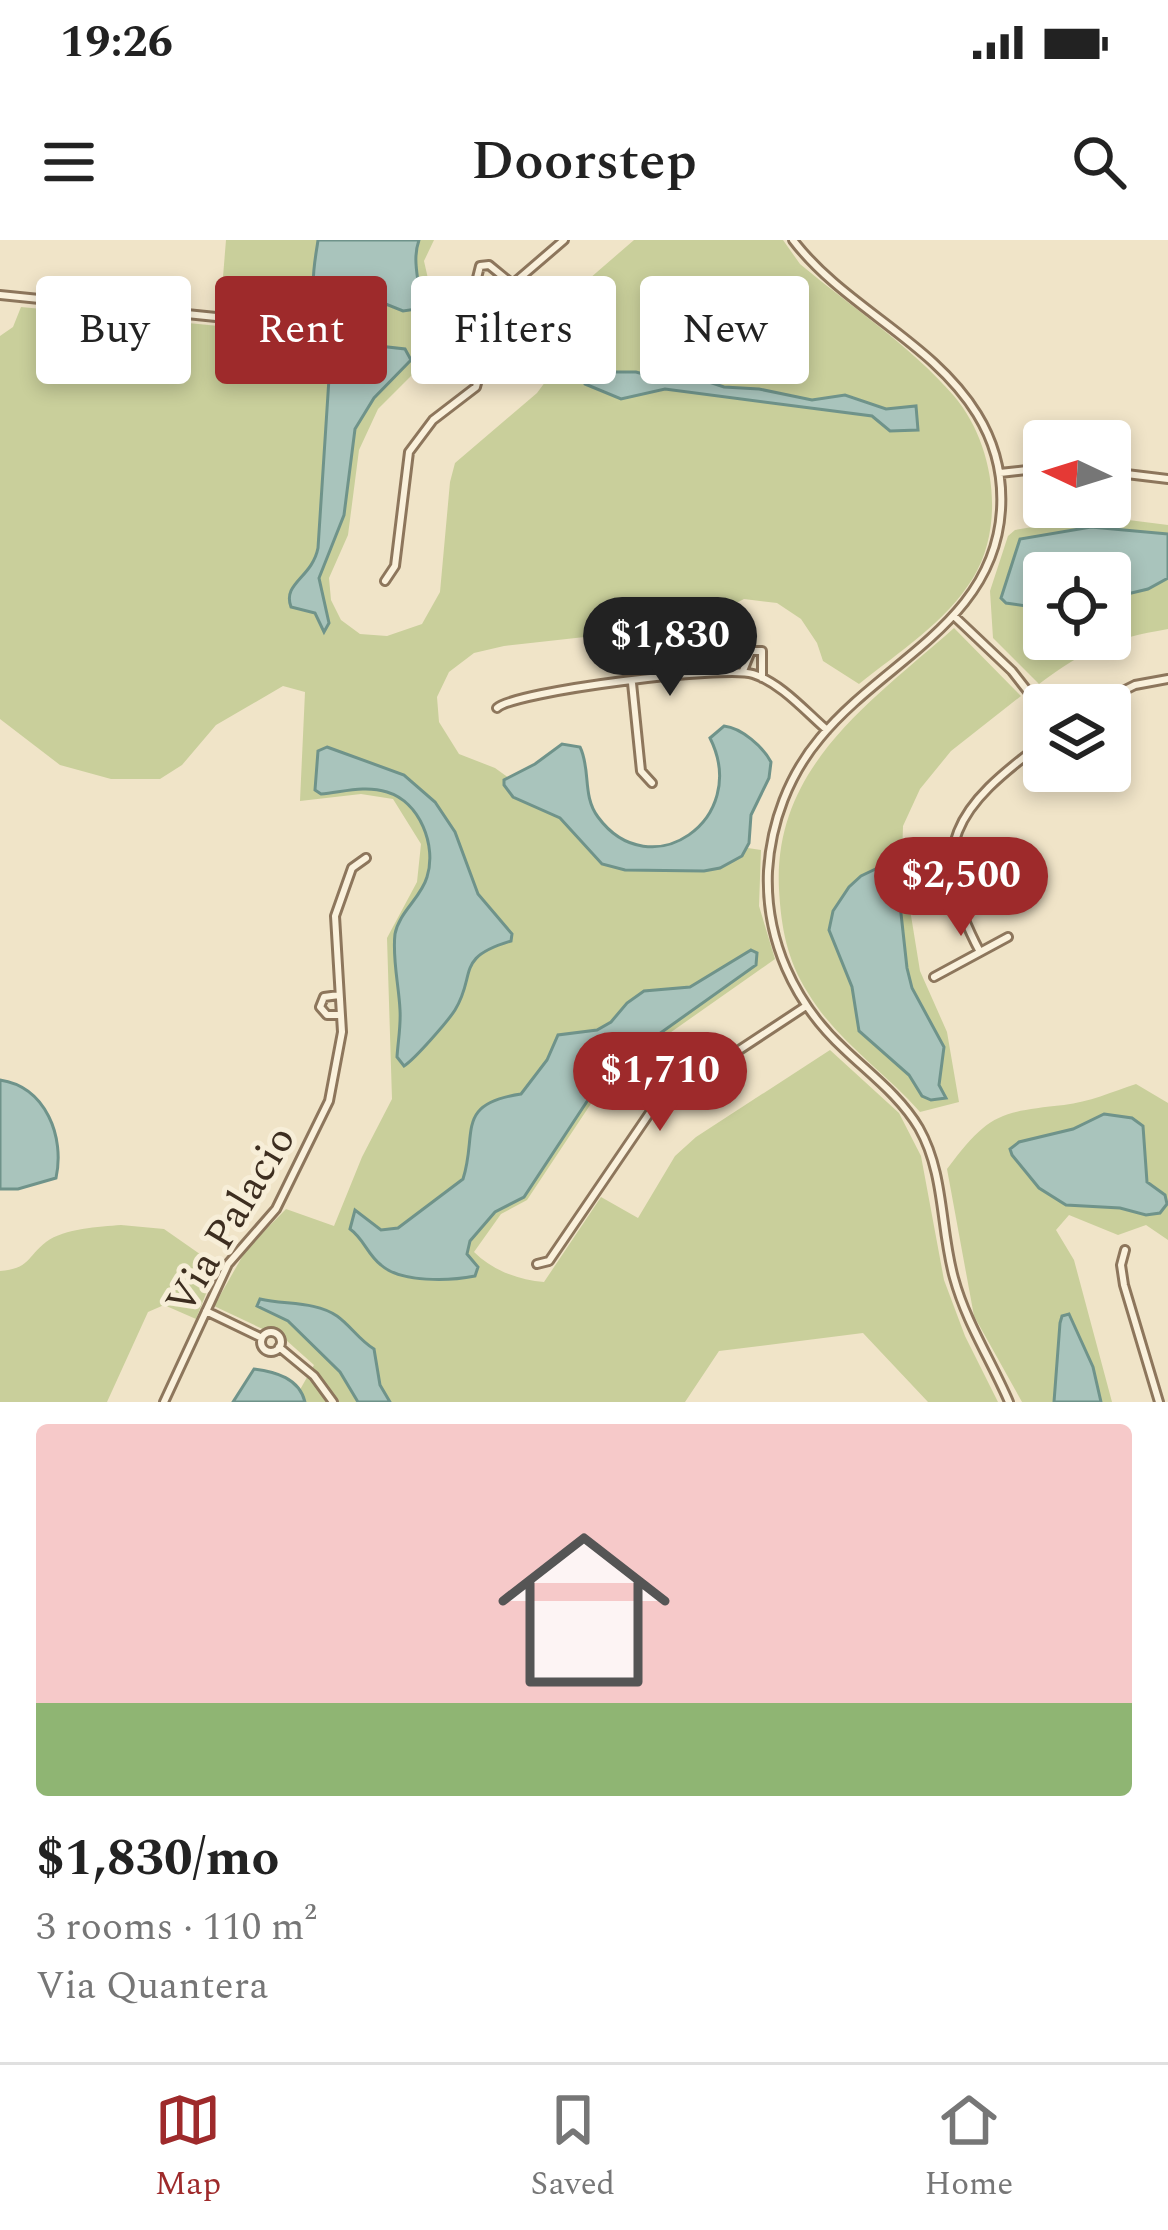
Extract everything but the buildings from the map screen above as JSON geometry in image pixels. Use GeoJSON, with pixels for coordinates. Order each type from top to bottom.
{"type":"FeatureCollection","features":[{"type":"Feature","properties":{"kind":"street"},"geometry":{"type":"LineString","coordinates":[[520,276],[564,240]]}},
{"type":"Feature","properties":{"kind":"street"},"geometry":{"type":"LineString","coordinates":[[793,240],[816,266],[955,385],[984,425],[999,473],[1001,502],[995,545],[978,586],[955,617],[827,730],[799,768],[773,833],[768,872],[776,938],[806,1006],[830,1036],[900,1102],[926,1142],[960,1296],[1009,1402]]}},
{"type":"Feature","properties":{"kind":"street"},"geometry":{"type":"LineString","coordinates":[[478,276],[480,266],[489,265],[503,276]]}},
{"type":"Feature","properties":{"kind":"street"},"geometry":{"type":"LineString","coordinates":[[0,295],[215,317]]}},
{"type":"Feature","properties":{"kind":"street"},"geometry":{"type":"LineString","coordinates":[[385,580],[395,566],[410,452],[433,419],[477,384]]}},
{"type":"Feature","properties":{"kind":"street"},"geometry":{"type":"LineString","coordinates":[[999,473],[1023,470]]}},
{"type":"Feature","properties":{"kind":"street"},"geometry":{"type":"LineString","coordinates":[[1131,475],[1168,479]]}},
{"type":"Feature","properties":{"kind":"street"},"geometry":{"type":"LineString","coordinates":[[955,617],[1023,685]]}},
{"type":"Feature","properties":{"kind":"street"},"geometry":{"type":"LineString","coordinates":[[743,671],[757,649],[765,655],[762,678]]}},
{"type":"Feature","properties":{"kind":"street"},"geometry":{"type":"LineString","coordinates":[[497,708],[506,699],[743,671],[762,678],[827,730]]}},
{"type":"Feature","properties":{"kind":"street"},"geometry":{"type":"LineString","coordinates":[[1131,687],[1168,679]]}},
{"type":"Feature","properties":{"kind":"street"},"geometry":{"type":"LineString","coordinates":[[632,682],[641,771],[652,783]]}},
{"type":"Feature","properties":{"kind":"street"},"geometry":{"type":"LineString","coordinates":[[980,952],[954,892],[956,837],[983,789],[1023,758]]}},
{"type":"Feature","properties":{"kind":"street","name":"Via Palacio"},"geometry":{"type":"LineString","coordinates":[[164,1402],[236,1250],[276,1209],[321,1122],[340,1057],[335,916],[352,868],[366,858]]}},
{"type":"Feature","properties":{"kind":"street"},"geometry":{"type":"LineString","coordinates":[[934,977],[1008,937]]}},
{"type":"Feature","properties":{"kind":"street"},"geometry":{"type":"LineString","coordinates":[[339,995],[324,997],[320,1004],[324,1013],[340,1015]]}},
{"type":"Feature","properties":{"kind":"street"},"geometry":{"type":"LineString","coordinates":[[537,1264],[549,1261],[638,1127],[660,1104],[806,1006]]}},
{"type":"Feature","properties":{"kind":"street"},"geometry":{"type":"LineString","coordinates":[[1125,1250],[1124,1285],[1159,1402]]}},
{"type":"Feature","properties":{"kind":"street"},"geometry":{"type":"LineString","coordinates":[[206,1311],[262,1337]]}},
{"type":"Feature","properties":{"kind":"street"},"geometry":{"type":"LineString","coordinates":[[262,1337],[275,1333],[280,1347],[304,1366],[333,1402]]}},
{"type":"Feature","properties":{"kind":"street"},"geometry":{"type":"LineString","coordinates":[[262,1337],[265,1350],[274,1352],[280,1347]]}},
{"type":"Feature","properties":{"kind":"green space"},"geometry":{"type":"Polygon","coordinates":[[[226,240],[434,240],[424,261],[427,276],[411,276],[411,376],[378,409],[359,450],[348,535],[329,578],[331,600],[341,620],[360,634],[387,636],[422,624],[440,592],[455,463],[544,384],[616,384],[616,276],[592,276],[634,240],[783,240],[800,264],[919,360],[968,415],[991,484],[990,533],[983,557],[949,609],[859,684],[823,661],[801,619],[777,603],[744,599],[693,625],[474,653],[449,672],[437,697],[439,722],[459,754],[495,768],[598,841],[663,856],[728,845],[761,850],[759,906],[775,959],[610,1075],[527,1200],[501,1214],[474,1252],[506,1273],[544,1282],[601,1197],[638,1218],[675,1156],[696,1137],[830,1050],[899,1113],[921,1156],[944,1280],[998,1402],[928,1402],[863,1333],[719,1351],[685,1402],[293,1402],[314,1365],[286,1340],[214,1306],[246,1250],[286,1209],[334,1226],[392,1099],[387,938],[417,882],[421,844],[393,799],[361,794],[300,801],[305,692],[283,686],[216,725],[182,765],[160,779],[111,779],[60,765],[0,719],[0,336],[13,327],[21,307],[36,308],[36,384],[191,384],[191,323],[215,326],[215,384],[387,384],[387,276],[223,276],[226,240]]]}},
{"type":"Feature","properties":{"kind":"green space"},"geometry":{"type":"Polygon","coordinates":[[[1131,520],[1168,525],[1168,629],[1131,637],[1131,552],[1023,552],[1023,660],[1075,660],[1039,684],[993,638],[990,591],[1008,536],[1027,528],[1131,528],[1131,520]]]}},
{"type":"Feature","properties":{"kind":"green space"},"geometry":{"type":"Polygon","coordinates":[[[954,628],[1021,696],[951,751],[920,789],[903,826],[902,860],[920,971],[947,1032],[959,1102],[920,1112],[832,1026],[801,981],[781,917],[781,845],[792,807],[834,740],[954,628]]]}},
{"type":"Feature","properties":{"kind":"green space"},"geometry":{"type":"Polygon","coordinates":[[[1136,1084],[1168,1103],[1168,1240],[1146,1225],[1118,1235],[1069,1215],[1056,1230],[1074,1260],[1112,1402],[1022,1402],[974,1316],[947,1169],[973,1137],[996,1119],[1082,1102],[1136,1084]]]}},
{"type":"Feature","properties":{"kind":"green space"},"geometry":{"type":"Polygon","coordinates":[[[121,1225],[164,1229],[217,1266],[196,1319],[164,1305],[148,1312],[107,1402],[0,1402],[0,1271],[22,1265],[46,1242],[63,1234],[121,1225]]]}},
{"type":"Feature","properties":{"kind":"water"},"geometry":{"type":"Polygon","coordinates":[[[318,240],[419,240],[418,276],[411,276],[411,310],[387,305],[387,276],[314,276],[318,240]]]}},
{"type":"Feature","properties":{"kind":"water"},"geometry":{"type":"Polygon","coordinates":[[[387,347],[405,349],[411,360],[374,398],[355,429],[344,515],[319,578],[329,623],[324,632],[315,613],[291,607],[289,599],[318,548],[329,384],[387,384],[387,347]]]}},
{"type":"Feature","properties":{"kind":"water"},"geometry":{"type":"Polygon","coordinates":[[[616,372],[636,372],[640,384],[715,384],[812,400],[845,395],[886,409],[916,406],[918,430],[890,431],[872,416],[665,389],[621,399],[585,384],[616,384],[616,372]]]}},
{"type":"Feature","properties":{"kind":"water"},"geometry":{"type":"Polygon","coordinates":[[[1085,528],[1168,534],[1168,578],[1131,593],[1131,552],[1023,552],[1023,605],[1006,603],[1001,598],[1020,539],[1085,528]]]}},
{"type":"Feature","properties":{"kind":"water"},"geometry":{"type":"Polygon","coordinates":[[[724,726],[751,739],[771,762],[769,778],[751,815],[749,843],[742,856],[720,868],[625,870],[602,864],[560,818],[513,797],[504,785],[504,780],[562,744],[580,747],[598,817],[619,837],[643,846],[667,845],[689,835],[706,818],[717,795],[719,768],[710,738],[724,726]]]}},
{"type":"Feature","properties":{"kind":"water"},"geometry":{"type":"Polygon","coordinates":[[[327,747],[404,775],[435,802],[455,832],[478,894],[512,934],[511,941],[474,961],[455,1010],[404,1066],[397,1057],[400,1016],[395,934],[427,877],[427,839],[417,815],[399,797],[379,790],[321,794],[315,790],[318,751],[327,747]]]}},
{"type":"Feature","properties":{"kind":"water"},"geometry":{"type":"Polygon","coordinates":[[[884,865],[896,868],[912,988],[944,1047],[939,1085],[946,1098],[922,1096],[909,1075],[859,1031],[852,987],[829,930],[833,911],[849,887],[884,865]]]}},
{"type":"Feature","properties":{"kind":"water"},"geometry":{"type":"Polygon","coordinates":[[[751,950],[757,953],[756,965],[607,1071],[524,1197],[495,1212],[470,1241],[467,1254],[478,1267],[475,1276],[413,1278],[390,1271],[350,1229],[355,1210],[381,1230],[398,1228],[463,1179],[477,1113],[486,1105],[521,1094],[547,1060],[558,1035],[597,1030],[644,991],[690,987],[751,950]]]}},
{"type":"Feature","properties":{"kind":"water"},"geometry":{"type":"Polygon","coordinates":[[[0,1080],[29,1092],[49,1116],[58,1146],[56,1178],[0,1189],[0,1080]]]}},
{"type":"Feature","properties":{"kind":"water"},"geometry":{"type":"Polygon","coordinates":[[[1104,1114],[1132,1118],[1143,1126],[1147,1182],[1165,1195],[1167,1204],[1160,1213],[1066,1205],[1039,1188],[1012,1155],[1010,1149],[1019,1142],[1073,1129],[1104,1114]]]}},
{"type":"Feature","properties":{"kind":"water"},"geometry":{"type":"Polygon","coordinates":[[[260,1299],[319,1308],[342,1320],[374,1349],[380,1385],[390,1402],[358,1402],[340,1372],[288,1321],[257,1306],[260,1299]]]}},
{"type":"Feature","properties":{"kind":"water"},"geometry":{"type":"Polygon","coordinates":[[[1069,1314],[1093,1367],[1101,1402],[1054,1402],[1060,1323],[1069,1314]]]}},
{"type":"Feature","properties":{"kind":"water"},"geometry":{"type":"Polygon","coordinates":[[[254,1369],[292,1382],[305,1402],[233,1402],[254,1369]]]}}]}
